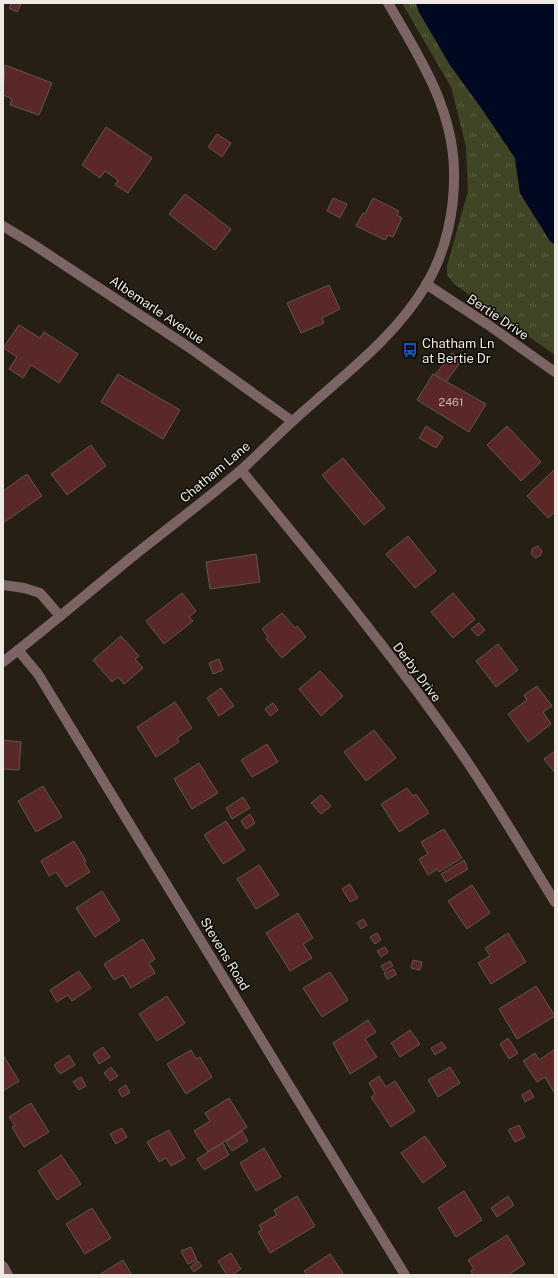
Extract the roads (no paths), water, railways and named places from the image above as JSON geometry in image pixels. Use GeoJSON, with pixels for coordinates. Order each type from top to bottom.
{"type":"FeatureCollection","features":[{"type":"Feature","properties":{"kind":"street","name":"Chatham Lane"},"geometry":{"type":"LineString","coordinates":[[3,662],[241,470],[292,421],[378,345],[402,318],[426,284],[440,255],[448,227],[454,173],[453,149],[448,126],[436,89],[388,3]]}},
{"type":"Feature","properties":{"kind":"street","name":"Albemarle Avenue"},"geometry":{"type":"LineString","coordinates":[[3,226],[31,242],[190,348],[292,421]]}},
{"type":"Feature","properties":{"kind":"street","name":"Bertie Drive"},"geometry":{"type":"LineString","coordinates":[[426,284],[555,372]]}},
{"type":"Feature","properties":{"kind":"street","name":"Derby Drive"},"geometry":{"type":"LineString","coordinates":[[241,470],[318,564],[454,744],[489,795],[555,902]]}},
{"type":"Feature","properties":{"kind":"street"},"geometry":{"type":"LineString","coordinates":[[3,585],[24,588],[40,593],[60,616]]}},
{"type":"Feature","properties":{"kind":"street","name":"Stevens Road"},"geometry":{"type":"LineString","coordinates":[[18,650],[38,674],[405,1275]]}},
{"type":"Feature","properties":{"kind":"street"},"geometry":{"type":"LineString","coordinates":[[3,1266],[8,1275]]}},
{"type":"Feature","properties":{"kind":"water"},"geometry":{"type":"Polygon","coordinates":[[[416,3],[555,3],[555,245],[550,241],[520,193],[515,158],[450,65],[419,12],[416,3]]]}},
{"type":"Feature","properties":{"kind":"place","name":"Chatham Ln at Bertie Dr"},"geometry":{"type":"Point","coordinates":[410,350]}}]}
